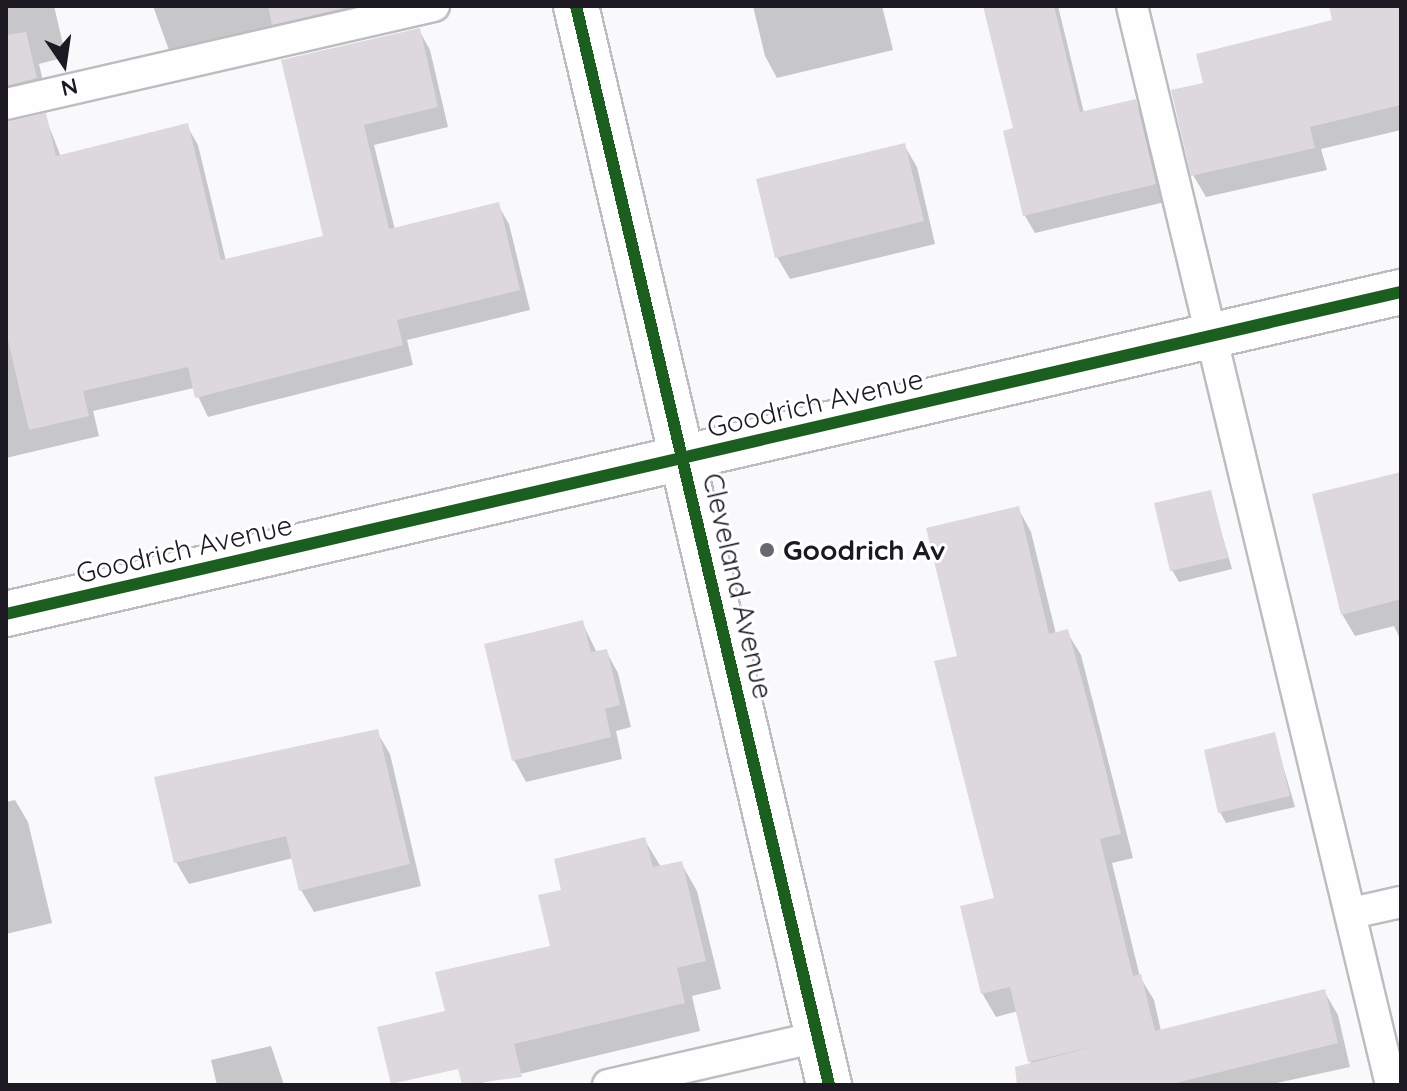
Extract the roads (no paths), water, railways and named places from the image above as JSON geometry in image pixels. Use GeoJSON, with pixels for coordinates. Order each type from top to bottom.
{"type":"FeatureCollection","features":[{"type":"Feature","properties":{"kind":"street","name":"Cleveland Avenue"},"geometry":{"type":"LineString","coordinates":[[576,6],[829,1085]]}},
{"type":"Feature","properties":{"kind":"street","name":"Goodrich Avenue"},"geometry":{"type":"LineString","coordinates":[[6,614],[1401,292]]}},
{"type":"Feature","properties":{"kind":"lane"},"geometry":{"type":"LineString","coordinates":[[6,104],[434,6]]}},
{"type":"Feature","properties":{"kind":"lane"},"geometry":{"type":"LineString","coordinates":[[1132,6],[1391,1085]]}},
{"type":"Feature","properties":{"kind":"lane"},"geometry":{"type":"LineString","coordinates":[[1352,913],[1401,902]]}},
{"type":"Feature","properties":{"kind":"lane"},"geometry":{"type":"LineString","coordinates":[[608,1085],[818,1037]]}},
{"type":"Feature","properties":{"kind":"place","name":"Goodrich Av"},"geometry":{"type":"Point","coordinates":[767,550]}}]}
